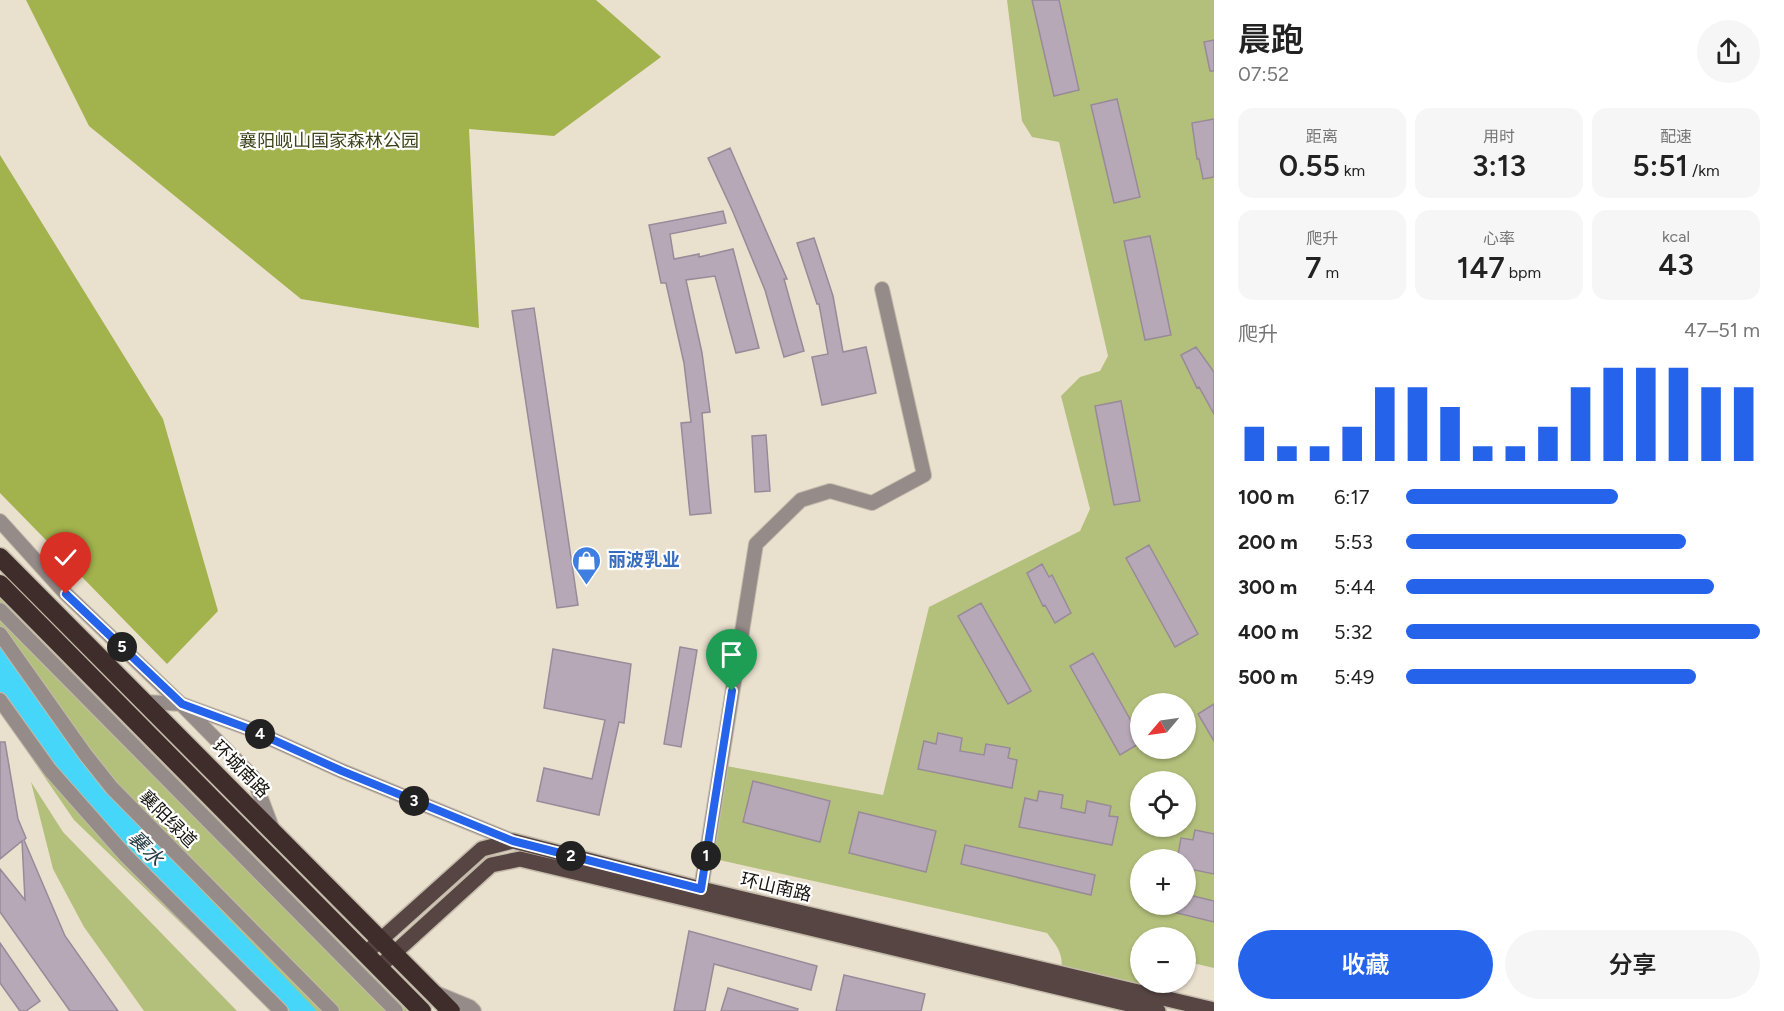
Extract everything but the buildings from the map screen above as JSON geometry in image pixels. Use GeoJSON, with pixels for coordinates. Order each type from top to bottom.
{"type":"FeatureCollection","features":[{"type":"Feature","properties":{"kind":"highway","name":"环城南路"},"geometry":{"type":"LineString","coordinates":[[0,557],[147,702],[451,1011]]}},
{"type":"Feature","properties":{"kind":"highway"},"geometry":{"type":"LineString","coordinates":[[0,584],[422,1011]]}},
{"type":"Feature","properties":{"kind":"main road","name":"环山南路"},"geometry":{"type":"LineString","coordinates":[[366,953],[482,849],[513,841],[701,889],[1214,1010]]}},
{"type":"Feature","properties":{"kind":"main road","name":"环山南路"},"geometry":{"type":"LineString","coordinates":[[379,967],[490,865],[520,859],[1158,1011]]}},
{"type":"Feature","properties":{"kind":"street"},"geometry":{"type":"LineString","coordinates":[[701,889],[756,544],[801,500],[830,491],[872,503],[924,475],[882,289]]}},
{"type":"Feature","properties":{"kind":"street"},"geometry":{"type":"LineString","coordinates":[[0,521],[66,594],[182,704],[253,777],[274,832]]}},
{"type":"Feature","properties":{"kind":"street"},"geometry":{"type":"LineString","coordinates":[[0,610],[382,1006],[396,1011]]}},
{"type":"Feature","properties":{"kind":"street","name":"襄阳绿道"},"geometry":{"type":"LineString","coordinates":[[0,634],[112,788],[332,1011]]}},
{"type":"Feature","properties":{"kind":"street"},"geometry":{"type":"LineString","coordinates":[[0,700],[50,770],[126,856],[281,1011]]}},
{"type":"Feature","properties":{"kind":"street"},"geometry":{"type":"LineString","coordinates":[[147,702],[182,704],[247,728],[342,771],[513,841]]}},
{"type":"Feature","properties":{"kind":"street"},"geometry":{"type":"LineString","coordinates":[[382,1006],[396,985]]}},
{"type":"Feature","properties":{"kind":"street"},"geometry":{"type":"LineString","coordinates":[[432,992],[470,1007],[474,1011]]}},
{"type":"Feature","properties":{"kind":"green space","name":"襄阳岘山国家森林公园"},"geometry":{"type":"Polygon","coordinates":[[[26,0],[596,0],[661,57],[554,136],[469,129],[479,328],[301,299],[89,126],[26,0]]]}},
{"type":"Feature","properties":{"kind":"green space"},"geometry":{"type":"Polygon","coordinates":[[[1007,0],[1214,0],[1214,968],[1196,964],[1196,927],[1130,927],[1130,990],[1061,971],[1061,955],[1047,933],[706,857],[721,765],[883,795],[929,607],[1080,531],[1090,509],[1061,396],[1080,377],[1100,371],[1108,356],[1059,142],[1032,137],[1022,121],[1007,0]]]}},
{"type":"Feature","properties":{"kind":"green space"},"geometry":{"type":"Polygon","coordinates":[[[0,155],[163,419],[218,611],[167,664],[0,493],[0,155]]]}},
{"type":"Feature","properties":{"kind":"green space"},"geometry":{"type":"Polygon","coordinates":[[[0,584],[422,1011],[272,1011],[74,820],[0,712],[0,584]]]}},
{"type":"Feature","properties":{"kind":"green space"},"geometry":{"type":"Polygon","coordinates":[[[31,782],[63,832],[237,1011],[144,1011],[84,927],[53,869],[31,782]]]}},
{"type":"Feature","properties":{"kind":"green space"},"geometry":{"type":"Polygon","coordinates":[[[1142,993],[1162,993],[1161,998],[1142,993]]]}},
{"type":"Feature","properties":{"kind":"water","name":"襄水"},"geometry":{"type":"Polygon","coordinates":[[[0,645],[113,798],[317,1011],[290,1011],[93,812],[54,768],[0,692],[0,645]]]}},
{"type":"Feature","properties":{"kind":"place","name":"丽波乳业"},"geometry":{"type":"Point","coordinates":[587,586]}},
{"type":"Feature","properties":{"kind":"route"},"geometry":{"type":"LineString","coordinates":[[66,594],[182,704],[247,728],[342,771],[513,841],[701,889],[732,691]]}}]}
